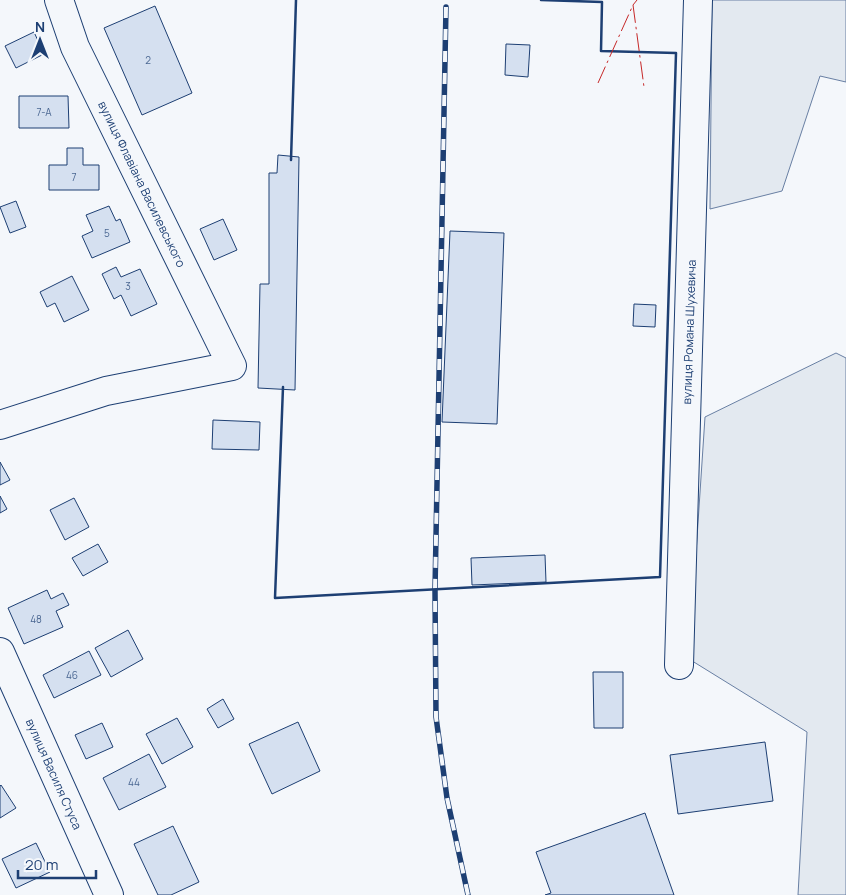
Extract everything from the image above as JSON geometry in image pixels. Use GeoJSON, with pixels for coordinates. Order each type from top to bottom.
{"type":"FeatureCollection","features":[{"type":"Feature","properties":{"kind":"street","name":"вулиця Флавіана Василевського"},"geometry":{"type":"LineString","coordinates":[[0,425],[106,391],[232,366],[75,46],[59,0]]}},
{"type":"Feature","properties":{"kind":"street","name":"вулиця Романа Шухевича"},"geometry":{"type":"LineString","coordinates":[[679,665],[698,0]]}},
{"type":"Feature","properties":{"kind":"street","name":"вулиця Василя Стуса"},"geometry":{"type":"LineString","coordinates":[[0,652],[109,895]]}},
{"type":"Feature","properties":{"kind":"shaded area"},"geometry":{"type":"Polygon","coordinates":[[[712,0],[846,0],[846,82],[820,76],[782,191],[710,209],[712,0]]]}},
{"type":"Feature","properties":{"kind":"shaded area"},"geometry":{"type":"Polygon","coordinates":[[[836,353],[846,358],[846,895],[798,895],[807,732],[689,659],[705,417],[836,353]]]}},
{"type":"Feature","properties":{"kind":"building"},"geometry":{"type":"Polygon","coordinates":[[[155,6],[192,93],[142,115],[104,28],[155,6]]]}},
{"type":"Feature","properties":{"kind":"building"},"geometry":{"type":"Polygon","coordinates":[[[34,32],[44,54],[16,68],[5,46],[34,32]]]}},
{"type":"Feature","properties":{"kind":"building"},"geometry":{"type":"Polygon","coordinates":[[[506,44],[530,45],[528,77],[505,75],[506,44]]]}},
{"type":"Feature","properties":{"kind":"building"},"geometry":{"type":"Polygon","coordinates":[[[19,96],[68,96],[69,128],[19,128],[19,96]]]}},
{"type":"Feature","properties":{"kind":"building"},"geometry":{"type":"Polygon","coordinates":[[[67,148],[83,148],[83,165],[99,165],[99,190],[49,190],[49,165],[67,165],[67,148]]]}},
{"type":"Feature","properties":{"kind":"building"},"geometry":{"type":"Polygon","coordinates":[[[278,155],[299,157],[295,390],[258,388],[260,284],[269,284],[269,173],[277,173],[278,155]]]}},
{"type":"Feature","properties":{"kind":"building"},"geometry":{"type":"Polygon","coordinates":[[[16,201],[26,227],[10,233],[0,207],[16,201]]]}},
{"type":"Feature","properties":{"kind":"building"},"geometry":{"type":"Polygon","coordinates":[[[109,206],[116,221],[120,219],[130,242],[92,258],[82,236],[93,231],[86,215],[109,206]]]}},
{"type":"Feature","properties":{"kind":"building"},"geometry":{"type":"Polygon","coordinates":[[[223,219],[237,250],[214,260],[200,229],[223,219]]]}},
{"type":"Feature","properties":{"kind":"building"},"geometry":{"type":"Polygon","coordinates":[[[450,231],[504,233],[497,424],[442,422],[450,231]]]}},
{"type":"Feature","properties":{"kind":"building"},"geometry":{"type":"Polygon","coordinates":[[[116,267],[121,277],[140,269],[157,304],[131,316],[121,295],[114,299],[102,274],[116,267]]]}},
{"type":"Feature","properties":{"kind":"building"},"geometry":{"type":"Polygon","coordinates":[[[72,276],[89,310],[64,322],[55,303],[47,307],[40,292],[72,276]]]}},
{"type":"Feature","properties":{"kind":"building"},"geometry":{"type":"Polygon","coordinates":[[[634,304],[656,305],[655,327],[633,326],[634,304]]]}},
{"type":"Feature","properties":{"kind":"building"},"geometry":{"type":"Polygon","coordinates":[[[213,420],[260,422],[259,450],[212,449],[213,420]]]}},
{"type":"Feature","properties":{"kind":"building"},"geometry":{"type":"Polygon","coordinates":[[[0,462],[10,480],[0,485],[0,462]]]}},
{"type":"Feature","properties":{"kind":"building"},"geometry":{"type":"Polygon","coordinates":[[[0,496],[7,509],[0,513],[0,496]]]}},
{"type":"Feature","properties":{"kind":"building"},"geometry":{"type":"Polygon","coordinates":[[[74,498],[89,527],[65,540],[50,510],[74,498]]]}},
{"type":"Feature","properties":{"kind":"building"},"geometry":{"type":"Polygon","coordinates":[[[98,544],[108,562],[83,576],[72,558],[98,544]]]}},
{"type":"Feature","properties":{"kind":"building"},"geometry":{"type":"Polygon","coordinates":[[[545,555],[546,582],[472,585],[471,558],[545,555]]]}},
{"type":"Feature","properties":{"kind":"building"},"geometry":{"type":"Polygon","coordinates":[[[47,590],[51,599],[63,593],[69,605],[56,611],[63,627],[24,644],[8,608],[47,590]]]}},
{"type":"Feature","properties":{"kind":"building"},"geometry":{"type":"Polygon","coordinates":[[[128,630],[143,659],[111,677],[95,648],[128,630]]]}},
{"type":"Feature","properties":{"kind":"building"},"geometry":{"type":"Polygon","coordinates":[[[89,651],[101,675],[54,698],[43,675],[89,651]]]}},
{"type":"Feature","properties":{"kind":"building"},"geometry":{"type":"Polygon","coordinates":[[[593,672],[623,672],[623,728],[594,728],[593,672]]]}},
{"type":"Feature","properties":{"kind":"building"},"geometry":{"type":"Polygon","coordinates":[[[223,699],[234,719],[218,728],[207,709],[223,699]]]}},
{"type":"Feature","properties":{"kind":"building"},"geometry":{"type":"Polygon","coordinates":[[[177,718],[193,747],[162,764],[146,734],[177,718]]]}},
{"type":"Feature","properties":{"kind":"building"},"geometry":{"type":"Polygon","coordinates":[[[298,722],[320,771],[272,794],[249,744],[298,722]]]}},
{"type":"Feature","properties":{"kind":"building"},"geometry":{"type":"Polygon","coordinates":[[[102,723],[113,747],[86,759],[75,735],[102,723]]]}},
{"type":"Feature","properties":{"kind":"building"},"geometry":{"type":"Polygon","coordinates":[[[765,742],[773,801],[678,814],[670,755],[765,742]]]}},
{"type":"Feature","properties":{"kind":"building"},"geometry":{"type":"Polygon","coordinates":[[[149,754],[166,787],[119,810],[103,778],[149,754]]]}},
{"type":"Feature","properties":{"kind":"building"},"geometry":{"type":"Polygon","coordinates":[[[0,786],[16,808],[0,818],[0,786]]]}},
{"type":"Feature","properties":{"kind":"building"},"geometry":{"type":"Polygon","coordinates":[[[645,813],[674,895],[545,895],[551,893],[536,852],[645,813]]]}},
{"type":"Feature","properties":{"kind":"building"},"geometry":{"type":"Polygon","coordinates":[[[173,826],[199,882],[171,895],[158,895],[134,844],[173,826]]]}},
{"type":"Feature","properties":{"kind":"building"},"geometry":{"type":"Polygon","coordinates":[[[36,843],[50,872],[16,888],[2,859],[36,843]]]}},
{"type":"Feature","properties":{"kind":"railway"},"geometry":{"type":"LineString","coordinates":[[446,7],[435,590],[436,717],[447,798],[468,895]]}},
{"type":"Feature","properties":{"kind":"wall"},"geometry":{"type":"LineString","coordinates":[[291,160],[296,0]]}},
{"type":"Feature","properties":{"kind":"wall"},"geometry":{"type":"LineString","coordinates":[[283,387],[275,598],[660,577],[676,53],[601,51],[602,2],[541,0]]}},
{"type":"Feature","properties":{"kind":"power"},"geometry":{"type":"LineString","coordinates":[[598,83],[637,0]]}},
{"type":"Feature","properties":{"kind":"power"},"geometry":{"type":"LineString","coordinates":[[633,5],[644,87]]}}]}
